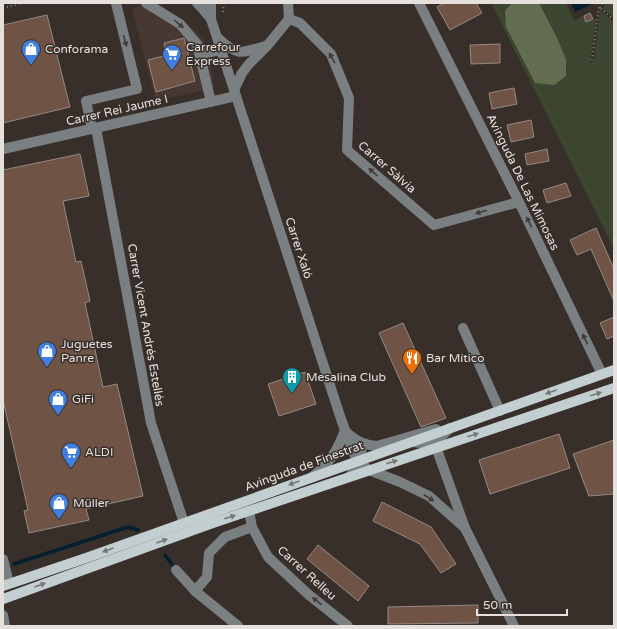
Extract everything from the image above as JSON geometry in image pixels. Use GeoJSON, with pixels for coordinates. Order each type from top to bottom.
{"type":"FeatureCollection","features":[{"type":"Feature","properties":{"kind":"main road","name":"Avinguda de Finestrat"},"geometry":{"type":"LineString","coordinates":[[6,585],[86,558],[614,370]]}},
{"type":"Feature","properties":{"kind":"main road","name":"Avinguda de Finestrat"},"geometry":{"type":"LineString","coordinates":[[3,599],[350,476],[614,388]]}},
{"type":"Feature","properties":{"kind":"street","name":"Carrer Vicent Andrés Estellés"},"geometry":{"type":"LineString","coordinates":[[116,3],[137,89],[86,101],[94,128],[151,423],[184,523]]}},
{"type":"Feature","properties":{"kind":"street"},"geometry":{"type":"LineString","coordinates":[[146,3],[180,24],[197,44],[211,102]]}},
{"type":"Feature","properties":{"kind":"street","name":"Carrer Xaló"},"geometry":{"type":"LineString","coordinates":[[197,3],[211,20]]}},
{"type":"Feature","properties":{"kind":"street","name":"Carrer Xaló"},"geometry":{"type":"LineString","coordinates":[[210,3],[211,20],[216,36],[345,430],[354,454],[359,461]]}},
{"type":"Feature","properties":{"kind":"street"},"geometry":{"type":"LineString","coordinates":[[235,93],[242,73],[289,19],[288,3]]}},
{"type":"Feature","properties":{"kind":"street","name":"Avinguda De Las Mimosas"},"geometry":{"type":"LineString","coordinates":[[419,3],[519,202],[602,374]]}},
{"type":"Feature","properties":{"kind":"street","name":"Carrer Sàlvia"},"geometry":{"type":"LineString","coordinates":[[289,19],[300,23],[331,54],[349,98],[347,150],[434,225],[519,202]]}},
{"type":"Feature","properties":{"kind":"street"},"geometry":{"type":"LineString","coordinates":[[216,36],[230,49],[244,53],[267,46]]}},
{"type":"Feature","properties":{"kind":"street"},"geometry":{"type":"LineString","coordinates":[[200,54],[221,50]]}},
{"type":"Feature","properties":{"kind":"street","name":"Carrer Rei Jaume I"},"geometry":{"type":"LineString","coordinates":[[3,149],[211,102],[235,93]]}},
{"type":"Feature","properties":{"kind":"street"},"geometry":{"type":"LineString","coordinates":[[463,328],[500,411]]}},
{"type":"Feature","properties":{"kind":"street"},"geometry":{"type":"LineString","coordinates":[[355,440],[368,445],[377,446],[434,430],[450,428]]}},
{"type":"Feature","properties":{"kind":"street"},"geometry":{"type":"LineString","coordinates":[[450,428],[437,441],[436,447],[465,528],[514,626]]}},
{"type":"Feature","properties":{"kind":"street"},"geometry":{"type":"LineString","coordinates":[[312,477],[321,470],[333,456],[341,442],[345,430],[361,448],[359,461],[350,476]]}},
{"type":"Feature","properties":{"kind":"street"},"geometry":{"type":"LineString","coordinates":[[412,442],[432,444],[436,447]]}},
{"type":"Feature","properties":{"kind":"street"},"geometry":{"type":"LineString","coordinates":[[359,461],[369,470],[400,482],[429,496],[465,528]]}},
{"type":"Feature","properties":{"kind":"street","name":"Carrer Relleu"},"geometry":{"type":"LineString","coordinates":[[249,511],[252,527],[268,557],[310,595],[348,626]]}},
{"type":"Feature","properties":{"kind":"street"},"geometry":{"type":"LineString","coordinates":[[195,591],[207,577],[209,553],[225,537],[252,527]]}},
{"type":"Feature","properties":{"kind":"street"},"geometry":{"type":"LineString","coordinates":[[3,559],[6,585]]}},
{"type":"Feature","properties":{"kind":"street"},"geometry":{"type":"LineString","coordinates":[[176,570],[195,591],[238,626]]}},
{"type":"Feature","properties":{"kind":"street"},"geometry":{"type":"LineString","coordinates":[[3,615],[5,626]]}},
{"type":"Feature","properties":{"kind":"path"},"geometry":{"type":"LineString","coordinates":[[3,8],[23,3]]}},
{"type":"Feature","properties":{"kind":"path"},"geometry":{"type":"LineString","coordinates":[[592,60],[599,7],[600,8],[602,3]]}},
{"type":"Feature","properties":{"kind":"path"},"geometry":{"type":"LineString","coordinates":[[600,8],[614,20]]}},
{"type":"Feature","properties":{"kind":"shaded area"},"geometry":{"type":"Polygon","coordinates":[[[156,4],[183,20],[204,40],[215,88],[156,101],[132,8],[156,4]]]}},
{"type":"Feature","properties":{"kind":"green space"},"geometry":{"type":"Polygon","coordinates":[[[491,3],[566,3],[574,20],[584,16],[586,22],[596,19],[590,64],[594,61],[600,11],[614,22],[614,249],[491,3]]]}},
{"type":"Feature","properties":{"kind":"green space"},"geometry":{"type":"Polygon","coordinates":[[[539,3],[557,38],[566,59],[566,76],[554,85],[535,83],[506,27],[505,11],[511,4],[539,3]]]}},
{"type":"Feature","properties":{"kind":"green space"},"geometry":{"type":"Polygon","coordinates":[[[605,3],[614,3],[614,18],[603,9],[605,3]]]}},
{"type":"Feature","properties":{"kind":"water"},"geometry":{"type":"Polygon","coordinates":[[[571,3],[594,3],[575,12],[571,3]]]}},
{"type":"Feature","properties":{"kind":"building"},"geometry":{"type":"Polygon","coordinates":[[[445,3],[476,3],[482,13],[450,30],[437,7],[445,3]]]}},
{"type":"Feature","properties":{"kind":"building"},"geometry":{"type":"Polygon","coordinates":[[[590,13],[593,19],[586,22],[584,16],[590,13]]]}},
{"type":"Feature","properties":{"kind":"building","name":"Conforama"},"geometry":{"type":"Polygon","coordinates":[[[47,15],[70,107],[3,123],[3,25],[47,15]]]}},
{"type":"Feature","properties":{"kind":"building","name":"Carrefour Express"},"geometry":{"type":"Polygon","coordinates":[[[184,38],[195,81],[156,92],[148,60],[167,55],[164,43],[184,38]]]}},
{"type":"Feature","properties":{"kind":"building"},"geometry":{"type":"Polygon","coordinates":[[[500,44],[500,63],[471,64],[470,45],[500,44]]]}},
{"type":"Feature","properties":{"kind":"building"},"geometry":{"type":"Polygon","coordinates":[[[514,88],[517,104],[492,109],[489,93],[514,88]]]}},
{"type":"Feature","properties":{"kind":"building"},"geometry":{"type":"Polygon","coordinates":[[[531,120],[534,137],[511,142],[507,125],[531,120]]]}},
{"type":"Feature","properties":{"kind":"building"},"geometry":{"type":"Polygon","coordinates":[[[547,149],[549,161],[527,165],[525,154],[547,149]]]}},
{"type":"Feature","properties":{"kind":"building"},"geometry":{"type":"Polygon","coordinates":[[[80,154],[89,196],[63,201],[76,262],[81,261],[90,301],[85,303],[103,387],[117,384],[143,496],[86,509],[89,520],[29,533],[24,511],[28,510],[3,400],[3,170],[80,154]]]}},
{"type":"Feature","properties":{"kind":"building"},"geometry":{"type":"Polygon","coordinates":[[[566,183],[571,196],[547,203],[543,190],[566,183]]]}},
{"type":"Feature","properties":{"kind":"building"},"geometry":{"type":"Polygon","coordinates":[[[596,228],[614,269],[614,301],[591,249],[577,255],[570,240],[596,228]]]}},
{"type":"Feature","properties":{"kind":"building"},"geometry":{"type":"Polygon","coordinates":[[[614,317],[614,336],[607,339],[600,323],[614,317]]]}},
{"type":"Feature","properties":{"kind":"building","name":"Bar Mítico"},"geometry":{"type":"Polygon","coordinates":[[[403,323],[446,418],[421,427],[379,333],[403,323]]]}},
{"type":"Feature","properties":{"kind":"building","name":"Mesalina Club"},"geometry":{"type":"Polygon","coordinates":[[[305,372],[316,404],[279,416],[268,384],[305,372]]]}},
{"type":"Feature","properties":{"kind":"building"},"geometry":{"type":"Polygon","coordinates":[[[559,434],[570,468],[490,494],[479,460],[559,434]]]}},
{"type":"Feature","properties":{"kind":"building"},"geometry":{"type":"Polygon","coordinates":[[[614,440],[614,494],[589,496],[573,454],[614,440]]]}},
{"type":"Feature","properties":{"kind":"building"},"geometry":{"type":"Polygon","coordinates":[[[382,502],[431,527],[456,564],[441,573],[420,544],[373,521],[382,502]]]}},
{"type":"Feature","properties":{"kind":"building"},"geometry":{"type":"Polygon","coordinates":[[[318,545],[369,586],[358,601],[307,559],[318,545]]]}},
{"type":"Feature","properties":{"kind":"building"},"geometry":{"type":"Polygon","coordinates":[[[478,605],[478,623],[388,624],[388,607],[478,605]]]}},
{"type":"Feature","properties":{"kind":"waterway"},"geometry":{"type":"LineString","coordinates":[[14,564],[128,527],[138,530]]}},
{"type":"Feature","properties":{"kind":"waterway"},"geometry":{"type":"LineString","coordinates":[[165,555],[176,570]]}},
{"type":"Feature","properties":{"kind":"place","name":"Conforama"},"geometry":{"type":"Point","coordinates":[31,66]}},
{"type":"Feature","properties":{"kind":"place","name":"Carrefour Express"},"geometry":{"type":"Point","coordinates":[172,71]}},
{"type":"Feature","properties":{"kind":"place","name":"Juguetes Panre"},"geometry":{"type":"Point","coordinates":[47,368]}},
{"type":"Feature","properties":{"kind":"place","name":"Bar Mítico"},"geometry":{"type":"Point","coordinates":[412,375]}},
{"type":"Feature","properties":{"kind":"place","name":"Mesalina Club"},"geometry":{"type":"Point","coordinates":[292,394]}},
{"type":"Feature","properties":{"kind":"place","name":"GiFi"},"geometry":{"type":"Point","coordinates":[58,416]}},
{"type":"Feature","properties":{"kind":"place","name":"ALDI"},"geometry":{"type":"Point","coordinates":[71,469]}},
{"type":"Feature","properties":{"kind":"place","name":"Müller"},"geometry":{"type":"Point","coordinates":[59,520]}}]}
